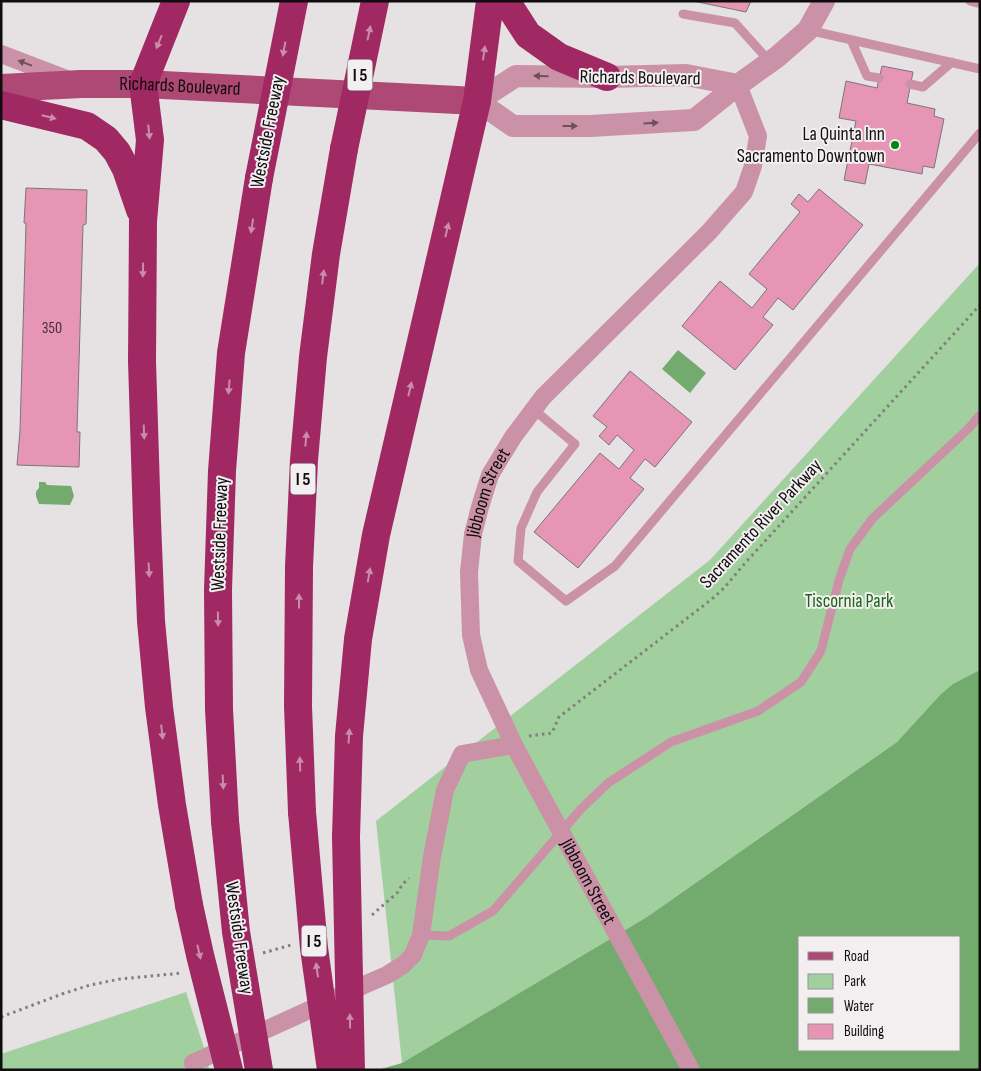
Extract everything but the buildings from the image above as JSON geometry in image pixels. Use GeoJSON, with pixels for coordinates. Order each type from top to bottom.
{"type":"FeatureCollection","features":[{"type":"Feature","properties":{"kind":"highway"},"geometry":{"type":"LineString","coordinates":[[176,1],[143,84],[150,140],[143,221],[142,361],[146,512],[159,708],[172,805],[189,904],[229,1070]]}},
{"type":"Feature","properties":{"kind":"highway","name":"Westside Freeway"},"geometry":{"type":"LineString","coordinates":[[259,1070],[236,932],[225,821],[219,709],[218,590],[222,471],[231,353],[259,178],[294,1]]}},
{"type":"Feature","properties":{"kind":"highway","name":"I 5"},"geometry":{"type":"LineString","coordinates":[[331,1070],[314,948],[302,812],[298,696],[299,567],[304,460],[313,357],[325,264],[344,149],[375,1]]}},
{"type":"Feature","properties":{"kind":"highway"},"geometry":{"type":"LineString","coordinates":[[351,1070],[346,837],[349,736],[357,649],[376,535],[477,101],[490,1]]}},
{"type":"Feature","properties":{"kind":"highway"},"geometry":{"type":"LineString","coordinates":[[506,1],[528,35],[559,57],[607,77]]}},
{"type":"Feature","properties":{"kind":"highway"},"geometry":{"type":"LineString","coordinates":[[1,105],[87,126],[106,139],[117,152],[126,169],[143,221]]}},
{"type":"Feature","properties":{"kind":"main road","name":"Richards Boulevard"},"geometry":{"type":"LineString","coordinates":[[1,88],[81,84],[143,84],[477,101]]}},
{"type":"Feature","properties":{"kind":"street"},"geometry":{"type":"LineString","coordinates":[[738,85],[778,57],[808,30],[824,1]]}},
{"type":"Feature","properties":{"kind":"street"},"geometry":{"type":"LineString","coordinates":[[1,54],[81,84]]}},
{"type":"Feature","properties":{"kind":"street","name":"Richards Boulevard"},"geometry":{"type":"LineString","coordinates":[[686,75],[738,85],[694,120],[590,126],[513,126],[477,101],[516,76],[607,77],[686,75]]}},
{"type":"Feature","properties":{"kind":"street","name":"Jibboom Street"},"geometry":{"type":"LineString","coordinates":[[692,1070],[514,745],[479,670],[471,634],[469,572],[473,534],[490,475],[513,437],[533,410],[560,380],[710,232],[744,192],[753,166],[758,136],[738,85]]}},
{"type":"Feature","properties":{"kind":"street"},"geometry":{"type":"LineString","coordinates":[[193,1063],[403,965],[413,955],[421,935],[441,809],[445,790],[454,771],[471,766],[481,751],[514,745]]}},
{"type":"Feature","properties":{"kind":"lane"},"geometry":{"type":"LineString","coordinates":[[970,1],[977,3],[978,1]]}},
{"type":"Feature","properties":{"kind":"lane"},"geometry":{"type":"LineString","coordinates":[[683,14],[735,23],[770,62]]}},
{"type":"Feature","properties":{"kind":"lane"},"geometry":{"type":"LineString","coordinates":[[808,30],[980,69]]}},
{"type":"Feature","properties":{"kind":"lane"},"geometry":{"type":"LineString","coordinates":[[851,40],[867,76],[879,78]]}},
{"type":"Feature","properties":{"kind":"lane"},"geometry":{"type":"LineString","coordinates":[[910,84],[923,87],[952,62]]}},
{"type":"Feature","properties":{"kind":"lane"},"geometry":{"type":"LineString","coordinates":[[533,410],[575,444],[537,492],[521,528],[518,561],[566,601],[614,566],[980,133]]}},
{"type":"Feature","properties":{"kind":"lane"},"geometry":{"type":"LineString","coordinates":[[421,935],[449,936],[493,911],[581,809],[608,783],[671,742],[758,711],[801,682],[821,652],[839,580],[850,549],[873,518],[969,428],[980,415]]}},
{"type":"Feature","properties":{"kind":"path","name":"Sacramento River Parkway"},"geometry":{"type":"LineString","coordinates":[[514,745],[531,735],[552,733],[559,717],[724,588],[980,305]]}},
{"type":"Feature","properties":{"kind":"green space","name":"Tiscornia Park"},"geometry":{"type":"Polygon","coordinates":[[[980,263],[980,670],[940,695],[897,742],[647,917],[402,1063],[376,821],[710,560],[980,263]]]}},
{"type":"Feature","properties":{"kind":"green space"},"geometry":{"type":"Polygon","coordinates":[[[186,992],[207,1057],[209,1070],[1,1070],[1,1054],[186,992]]]}},
{"type":"Feature","properties":{"kind":"water"},"geometry":{"type":"Polygon","coordinates":[[[678,350],[706,373],[690,393],[662,369],[678,350]]]}},
{"type":"Feature","properties":{"kind":"water"},"geometry":{"type":"Polygon","coordinates":[[[39,482],[45,482],[47,485],[71,486],[74,496],[70,505],[39,504],[36,494],[39,482]]]}},
{"type":"Feature","properties":{"kind":"water"},"geometry":{"type":"Polygon","coordinates":[[[980,670],[980,1070],[378,1070],[402,1063],[647,917],[897,742],[940,695],[953,684],[980,670]]]}},
{"type":"Feature","properties":{"kind":"place","name":"La Quinta Inn Sacramento Downtown"},"geometry":{"type":"Point","coordinates":[895,145]}}]}
